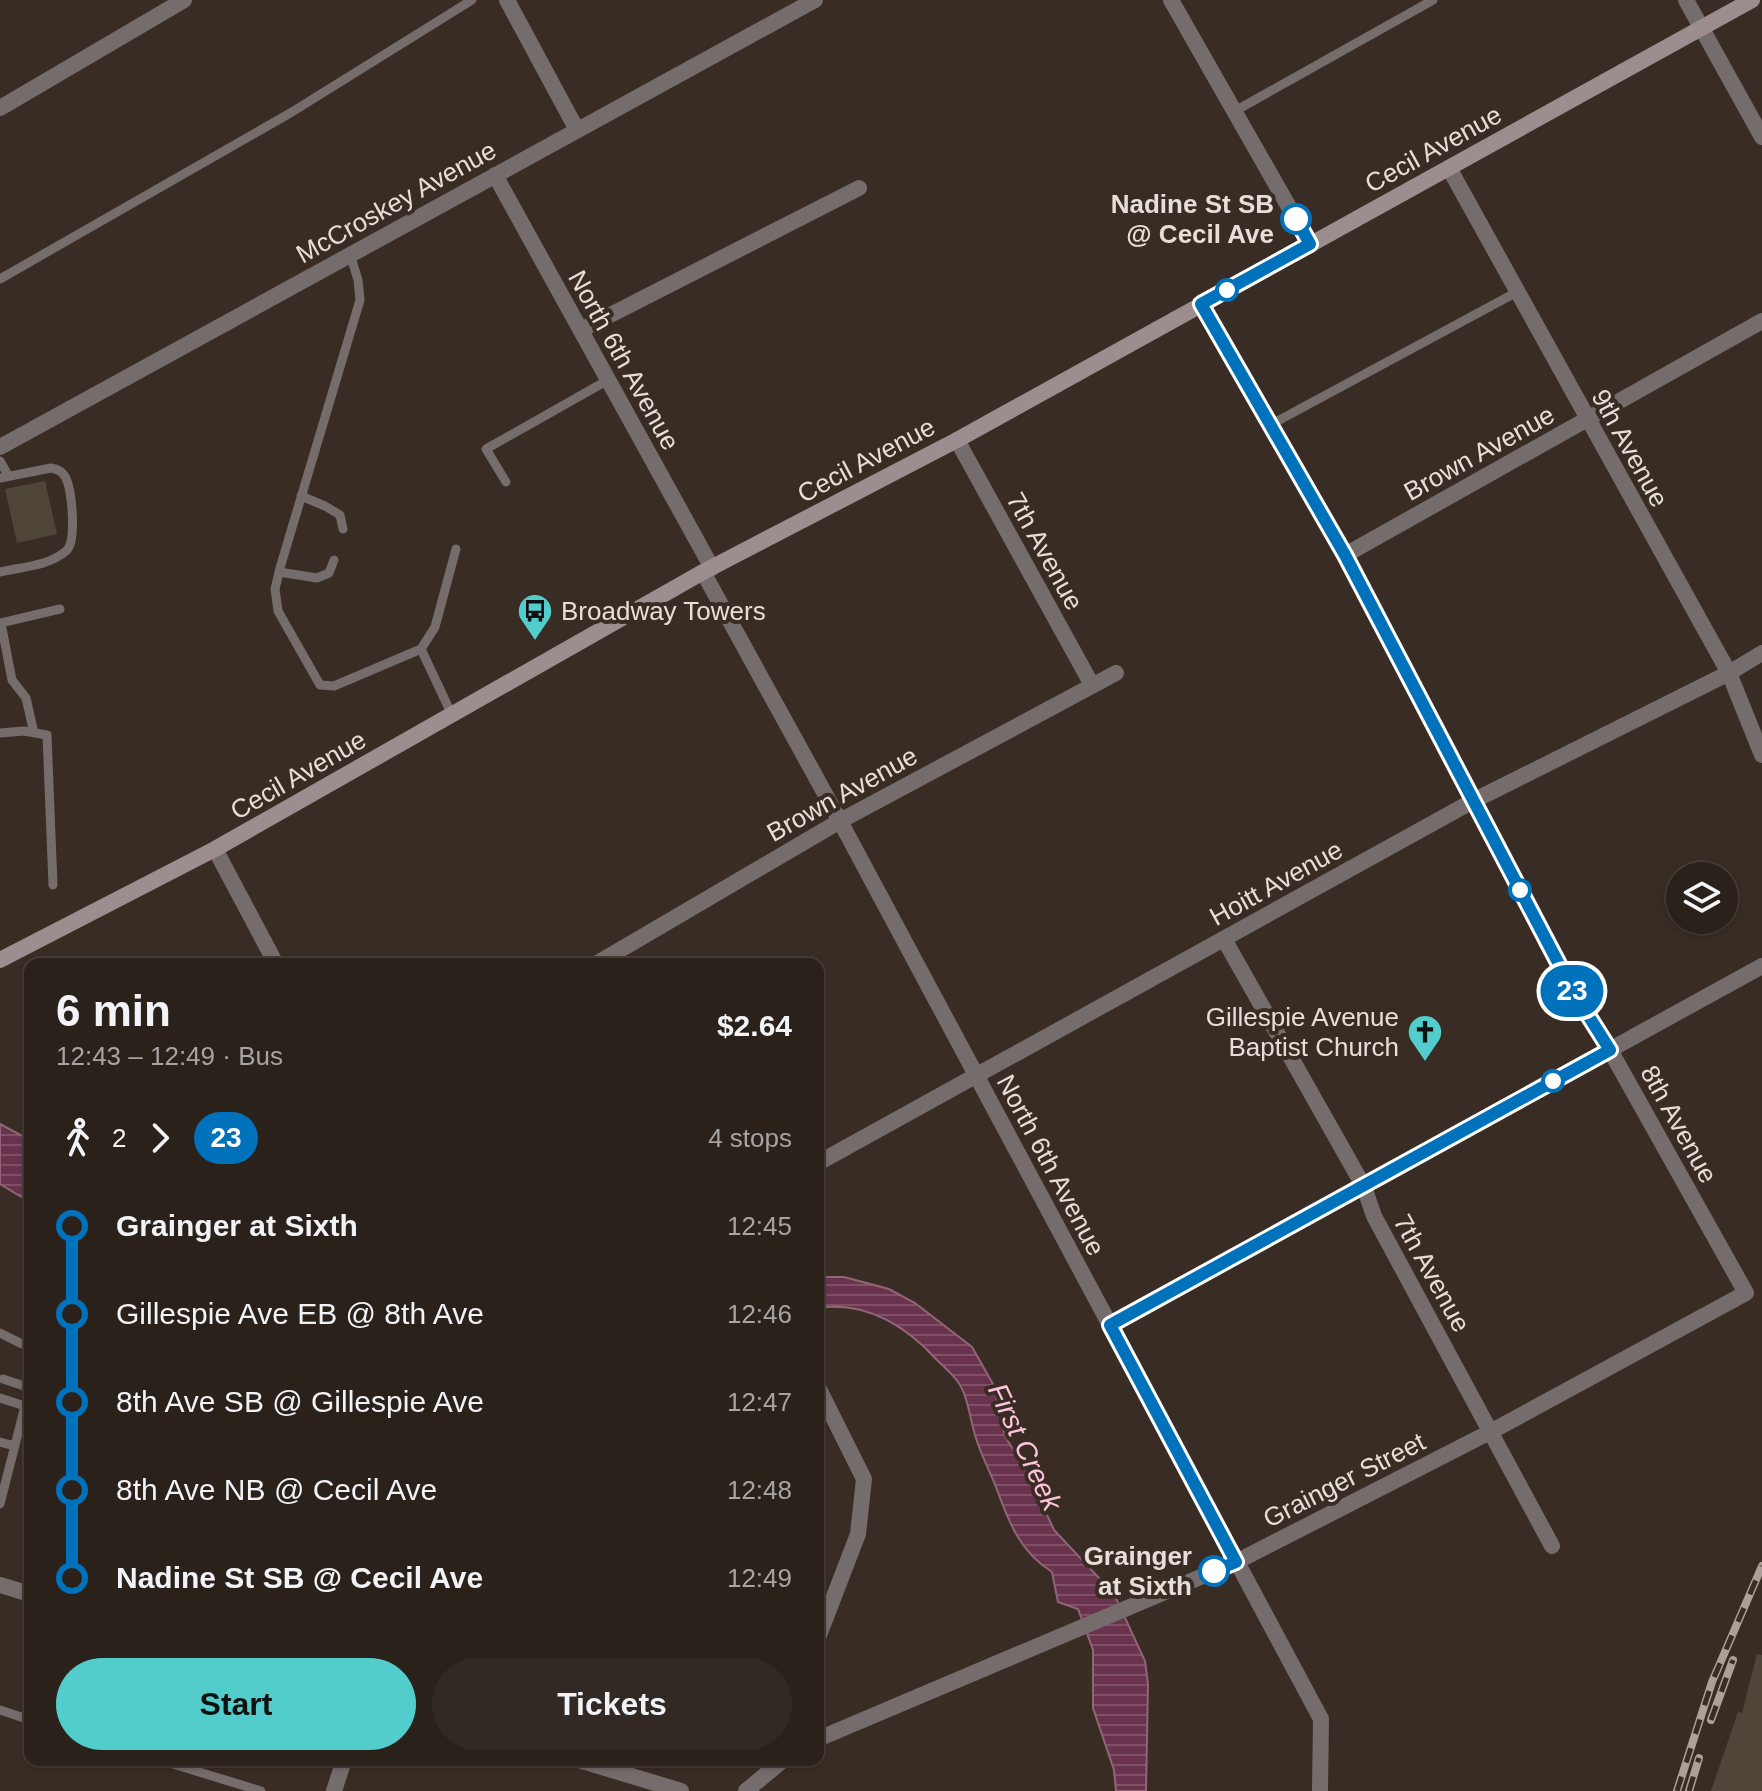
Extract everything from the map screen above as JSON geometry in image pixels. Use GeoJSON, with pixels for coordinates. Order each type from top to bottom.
{"type":"FeatureCollection","features":[{"type":"Feature","properties":{"kind":"street"},"geometry":{"type":"LineString","coordinates":[[0,108],[184,0]]}},
{"type":"Feature","properties":{"kind":"street"},"geometry":{"type":"LineString","coordinates":[[507,0],[577,130]]}},
{"type":"Feature","properties":{"kind":"street","name":"McCroskey Avenue"},"geometry":{"type":"LineString","coordinates":[[0,447],[815,0]]}},
{"type":"Feature","properties":{"kind":"street"},"geometry":{"type":"LineString","coordinates":[[1171,0],[1310,244]]}},
{"type":"Feature","properties":{"kind":"street"},"geometry":{"type":"LineString","coordinates":[[1686,0],[1762,137]]}},
{"type":"Feature","properties":{"kind":"street","name":"Cecil Avenue"},"geometry":{"type":"LineString","coordinates":[[0,960],[215,849],[708,570],[957,440],[1752,0]]}},
{"type":"Feature","properties":{"kind":"street","name":"9th Avenue"},"geometry":{"type":"LineString","coordinates":[[1449,168],[1729,673],[1762,755]]}},
{"type":"Feature","properties":{"kind":"street","name":"North 6th Avenue"},"geometry":{"type":"LineString","coordinates":[[495,175],[608,380],[840,821],[1321,1719],[1320,1791]]}},
{"type":"Feature","properties":{"kind":"street"},"geometry":{"type":"LineString","coordinates":[[581,330],[859,188]]}},
{"type":"Feature","properties":{"kind":"street","name":"8th Avenue"},"geometry":{"type":"LineString","coordinates":[[1201,304],[1345,555],[1574,993],[1610,1050],[1746,1293]]}},
{"type":"Feature","properties":{"kind":"street","name":"Brown Avenue"},"geometry":{"type":"LineString","coordinates":[[1345,555],[1762,321]]}},
{"type":"Feature","properties":{"kind":"street","name":"7th Avenue"},"geometry":{"type":"LineString","coordinates":[[957,440],[1092,685]]}},
{"type":"Feature","properties":{"kind":"street","name":"Hoitt Avenue"},"geometry":{"type":"LineString","coordinates":[[824,1160],[1473,801],[1729,673],[1762,653]]}},
{"type":"Feature","properties":{"kind":"street","name":"Brown Avenue"},"geometry":{"type":"LineString","coordinates":[[610,958],[840,821],[1116,673]]}},
{"type":"Feature","properties":{"kind":"street"},"geometry":{"type":"LineString","coordinates":[[215,849],[273,958]]}},
{"type":"Feature","properties":{"kind":"street","name":"7th Avenue"},"geometry":{"type":"LineString","coordinates":[[1224,939],[1364,1187],[1374,1216],[1552,1546]]}},
{"type":"Feature","properties":{"kind":"street"},"geometry":{"type":"LineString","coordinates":[[1110,1325],[1762,966]]}},
{"type":"Feature","properties":{"kind":"street","name":"Grainger Street"},"geometry":{"type":"LineString","coordinates":[[824,1736],[1236,1562],[1492,1431],[1746,1293]]}},
{"type":"Feature","properties":{"kind":"street"},"geometry":{"type":"LineString","coordinates":[[824,1399],[864,1479],[858,1534],[824,1622]]}},
{"type":"Feature","properties":{"kind":"street"},"geometry":{"type":"LineString","coordinates":[[0,1585],[24,1592]]}},
{"type":"Feature","properties":{"kind":"street"},"geometry":{"type":"LineString","coordinates":[[334,1791],[342,1766]]}},
{"type":"Feature","properties":{"kind":"street"},"geometry":{"type":"LineString","coordinates":[[599,1766],[681,1791]]}},
{"type":"Feature","properties":{"kind":"street"},"geometry":{"type":"LineString","coordinates":[[746,1791],[776,1766]]}},
{"type":"Feature","properties":{"kind":"lane"},"geometry":{"type":"LineString","coordinates":[[0,279],[292,112],[472,0]]}},
{"type":"Feature","properties":{"kind":"lane"},"geometry":{"type":"LineString","coordinates":[[1235,111],[1433,0]]}},
{"type":"Feature","properties":{"kind":"lane"},"geometry":{"type":"LineString","coordinates":[[350,254],[360,300],[275,589],[278,611],[320,685],[334,686],[421,649],[435,627],[456,549]]}},
{"type":"Feature","properties":{"kind":"lane"},"geometry":{"type":"LineString","coordinates":[[1270,425],[1517,292]]}},
{"type":"Feature","properties":{"kind":"lane"},"geometry":{"type":"LineString","coordinates":[[506,482],[486,449],[608,380]]}},
{"type":"Feature","properties":{"kind":"lane"},"geometry":{"type":"LineString","coordinates":[[0,461],[4,477],[51,468],[59,470],[66,478],[73,533],[72,543],[66,551],[51,560],[0,572]]}},
{"type":"Feature","properties":{"kind":"lane"},"geometry":{"type":"LineString","coordinates":[[301,496],[340,515],[343,529]]}},
{"type":"Feature","properties":{"kind":"lane"},"geometry":{"type":"LineString","coordinates":[[279,572],[317,578],[329,573],[334,560]]}},
{"type":"Feature","properties":{"kind":"lane"},"geometry":{"type":"LineString","coordinates":[[34,733],[26,698],[12,680],[0,623],[60,609]]}},
{"type":"Feature","properties":{"kind":"lane"},"geometry":{"type":"LineString","coordinates":[[421,649],[452,715]]}},
{"type":"Feature","properties":{"kind":"lane"},"geometry":{"type":"LineString","coordinates":[[0,733],[47,735],[53,885]]}},
{"type":"Feature","properties":{"kind":"lane"},"geometry":{"type":"LineString","coordinates":[[0,1333],[24,1345]]}},
{"type":"Feature","properties":{"kind":"lane"},"geometry":{"type":"LineString","coordinates":[[3,1379],[24,1386]]}},
{"type":"Feature","properties":{"kind":"lane"},"geometry":{"type":"LineString","coordinates":[[0,1398],[24,1406]]}},
{"type":"Feature","properties":{"kind":"lane"},"geometry":{"type":"LineString","coordinates":[[0,1504],[3,1479],[24,1410]]}},
{"type":"Feature","properties":{"kind":"lane"},"geometry":{"type":"LineString","coordinates":[[0,1442],[15,1446]]}},
{"type":"Feature","properties":{"kind":"lane"},"geometry":{"type":"LineString","coordinates":[[0,1710],[24,1718]]}},
{"type":"Feature","properties":{"kind":"lane"},"geometry":{"type":"LineString","coordinates":[[180,1766],[261,1791]]}},
{"type":"Feature","properties":{"kind":"shaded area"},"geometry":{"type":"Polygon","coordinates":[[[0,1124],[24,1137],[24,1198],[0,1184],[0,1124]]]}},
{"type":"Feature","properties":{"kind":"shaded area","name":"First Creek"},"geometry":{"type":"Polygon","coordinates":[[[824,1277],[844,1277],[889,1289],[915,1303],[972,1347],[993,1384],[1005,1436],[1029,1476],[1054,1530],[1114,1594],[1145,1661],[1148,1684],[1146,1791],[1116,1791],[1114,1770],[1093,1708],[1093,1650],[1078,1609],[1058,1602],[1052,1572],[1031,1555],[1016,1535],[979,1448],[958,1382],[925,1348],[898,1327],[869,1312],[824,1308],[824,1277]]]}},
{"type":"Feature","properties":{"kind":"building"},"geometry":{"type":"Polygon","coordinates":[[[45,481],[57,534],[17,543],[5,489],[45,481]]]}},
{"type":"Feature","properties":{"kind":"building"},"geometry":{"type":"Polygon","coordinates":[[[1757,1654],[1762,1655],[1762,1791],[1711,1791],[1738,1712],[1742,1713],[1757,1654]]]}},
{"type":"Feature","properties":{"kind":"railway"},"geometry":{"type":"LineString","coordinates":[[1677,1791],[1712,1682],[1762,1566]]}},
{"type":"Feature","properties":{"kind":"railway"},"geometry":{"type":"LineString","coordinates":[[1711,1720],[1733,1660]]}},
{"type":"Feature","properties":{"kind":"railway"},"geometry":{"type":"LineString","coordinates":[[1689,1791],[1699,1758]]}},
{"type":"Feature","properties":{"kind":"bus line","name":"23"},"geometry":{"type":"LineString","coordinates":[[1214,1571],[1236,1562],[1110,1325],[1610,1050],[1574,993],[1345,555],[1201,304],[1310,244],[1296,219]]}},
{"type":"Feature","properties":{"kind":"place","name":"Nadine St SB @ Cecil Ave"},"geometry":{"type":"Point","coordinates":[1296,219]}},
{"type":"Feature","properties":{"kind":"place","name":"Broadway Towers"},"geometry":{"type":"Point","coordinates":[535,642]}},
{"type":"Feature","properties":{"kind":"place","name":"Gillespie Avenue Baptist Church"},"geometry":{"type":"Point","coordinates":[1425,1063]}},
{"type":"Feature","properties":{"kind":"place","name":"Grainger at Sixth"},"geometry":{"type":"Point","coordinates":[1214,1571]}}]}
